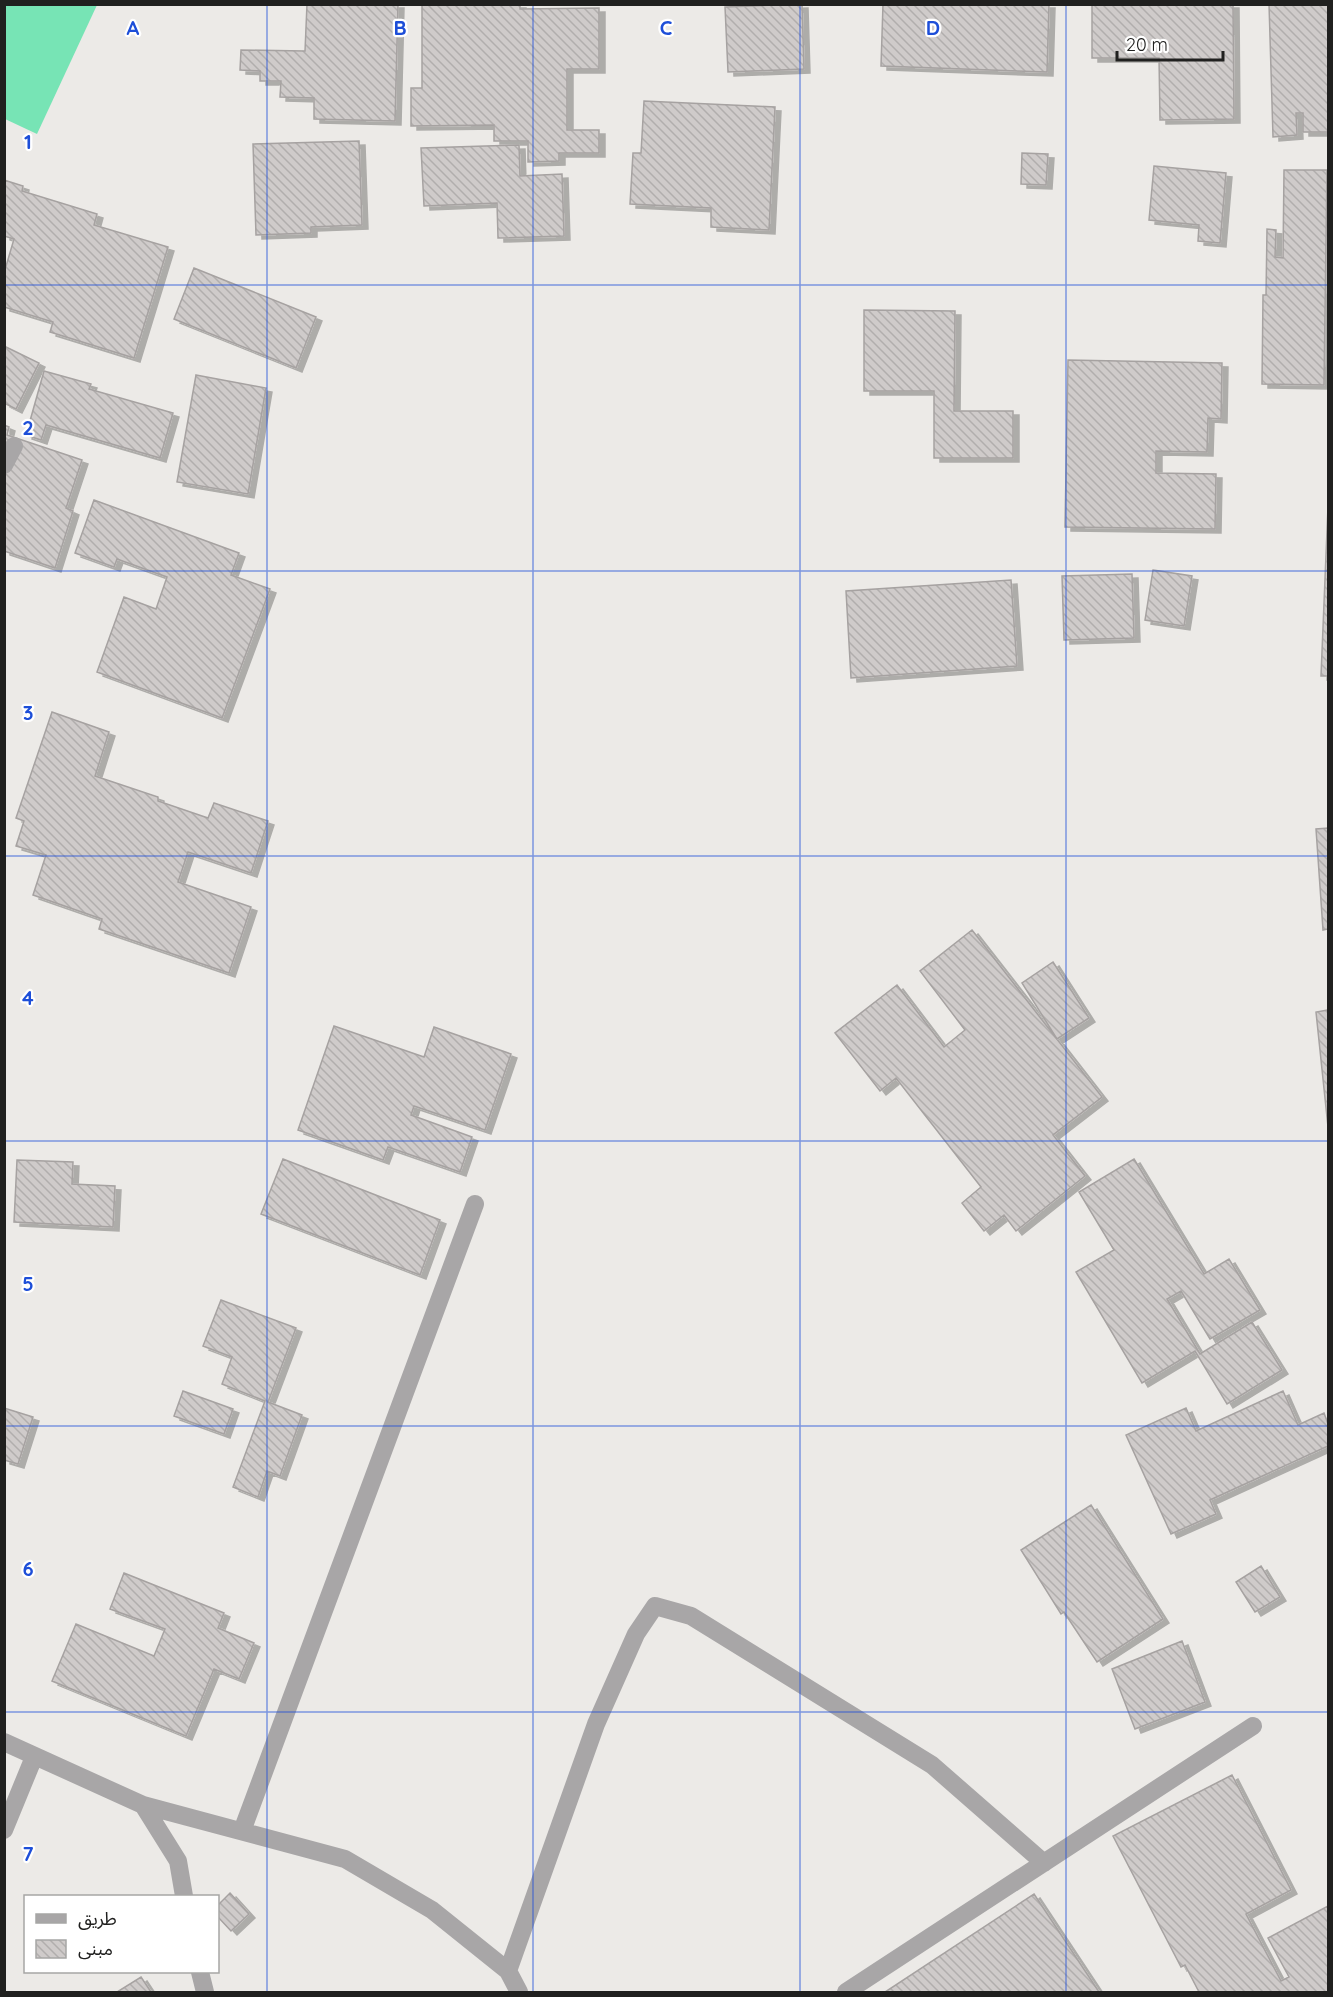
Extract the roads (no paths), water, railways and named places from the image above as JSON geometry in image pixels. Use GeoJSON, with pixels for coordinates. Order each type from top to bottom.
{"type":"FeatureCollection","features":[{"type":"Feature","properties":{"kind":"street"},"geometry":{"type":"LineString","coordinates":[[4,465],[14,446]]}},
{"type":"Feature","properties":{"kind":"street"},"geometry":{"type":"LineString","coordinates":[[242,1832],[475,1204]]}},
{"type":"Feature","properties":{"kind":"street"},"geometry":{"type":"LineString","coordinates":[[508,1971],[596,1724],[636,1634],[655,1606],[691,1616],[932,1765],[1044,1863]]}},
{"type":"Feature","properties":{"kind":"street"},"geometry":{"type":"LineString","coordinates":[[846,1992],[1252,1725]]}},
{"type":"Feature","properties":{"kind":"street"},"geometry":{"type":"LineString","coordinates":[[4,1742],[143,1805],[345,1859],[432,1910],[508,1971],[519,1992]]}},
{"type":"Feature","properties":{"kind":"street"},"geometry":{"type":"LineString","coordinates":[[4,1830],[34,1757]]}},
{"type":"Feature","properties":{"kind":"street"},"geometry":{"type":"LineString","coordinates":[[143,1805],[178,1861],[184,1895]]}},
{"type":"Feature","properties":{"kind":"street"},"geometry":{"type":"LineString","coordinates":[[200,1973],[205,1992]]}}]}
